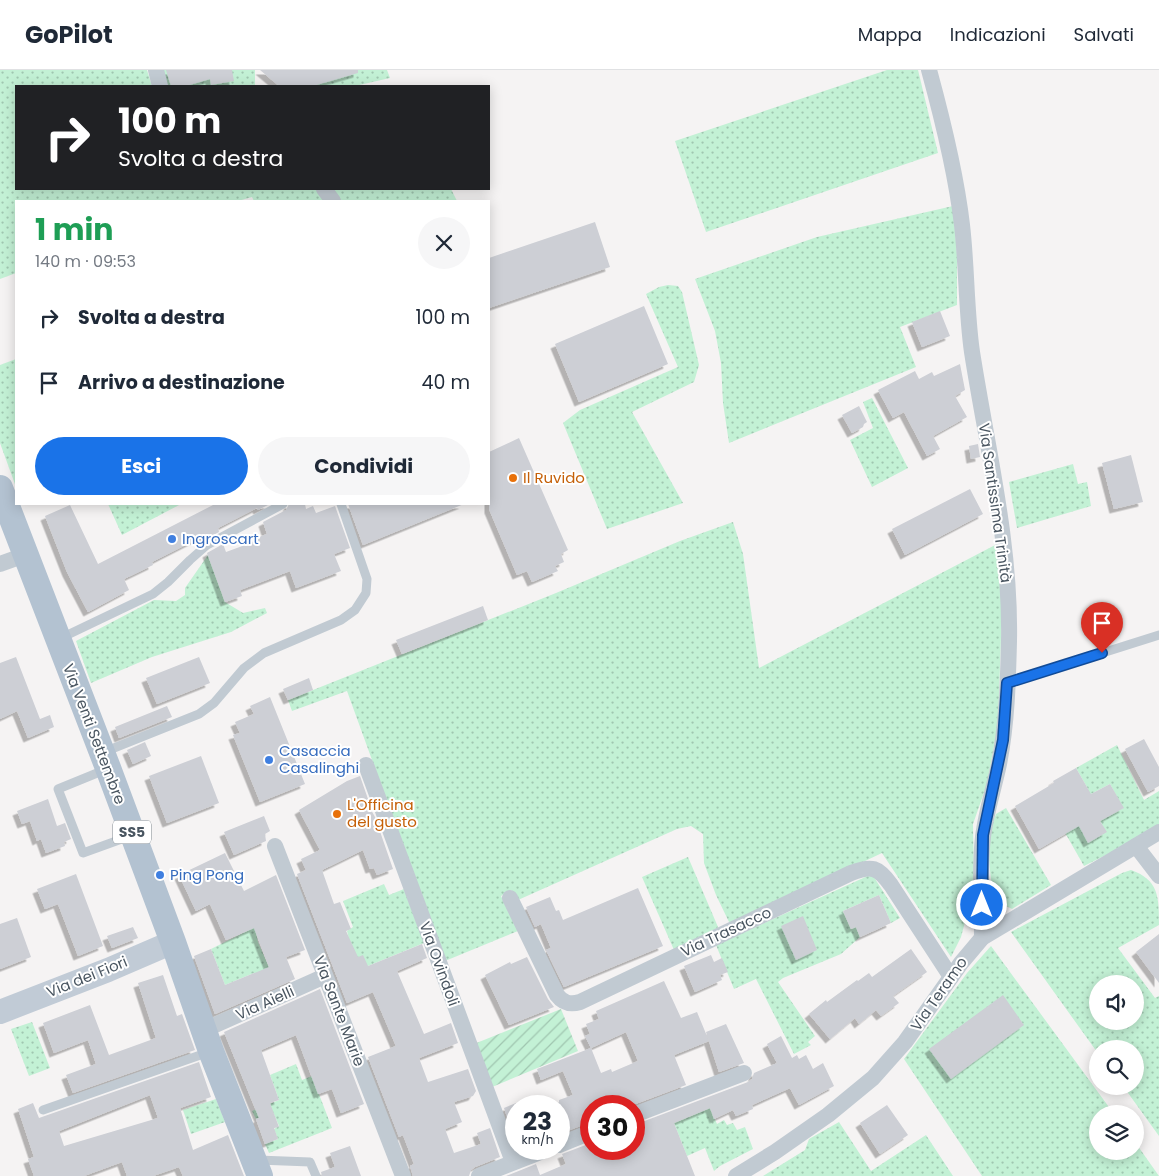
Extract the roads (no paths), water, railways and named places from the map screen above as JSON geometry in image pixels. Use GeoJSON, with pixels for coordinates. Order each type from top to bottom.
{"type":"FeatureCollection","features":[{"type":"Feature","properties":{"kind":"main road","name":"Via Venti Settembre"},"geometry":{"type":"LineString","coordinates":[[0,488],[133,835],[258,1172]]}},
{"type":"Feature","properties":{"kind":"main road","name":"Via dei Fiori"},"geometry":{"type":"LineString","coordinates":[[0,1012],[173,942]]}},
{"type":"Feature","properties":{"kind":"street"},"geometry":{"type":"LineString","coordinates":[[156,70],[160,85]]}},
{"type":"Feature","properties":{"kind":"street","name":"Via Santissima Trinità"},"geometry":{"type":"LineString","coordinates":[[929,70],[953,166],[960,205],[970,339],[1004,542],[1009,605],[1007,683],[1002,746],[986,820],[982,849],[982,938]]}},
{"type":"Feature","properties":{"kind":"street"},"geometry":{"type":"LineString","coordinates":[[0,564],[25,555]]}},
{"type":"Feature","properties":{"kind":"street","name":"Via Ovindoli"},"geometry":{"type":"LineString","coordinates":[[366,765],[513,1162]]}},
{"type":"Feature","properties":{"kind":"street","name":"Via Teramo"},"geometry":{"type":"LineString","coordinates":[[736,1176],[770,1156],[866,1085],[889,1062],[905,1042],[971,949],[982,938],[1159,832]]}},
{"type":"Feature","properties":{"kind":"street","name":"Via Sante Marie"},"geometry":{"type":"LineString","coordinates":[[276,846],[403,1176]]}},
{"type":"Feature","properties":{"kind":"street"},"geometry":{"type":"LineString","coordinates":[[1136,846],[1159,876]]}},
{"type":"Feature","properties":{"kind":"street","name":"Via Trasacco"},"geometry":{"type":"LineString","coordinates":[[510,898],[557,995],[563,1002],[570,1004],[580,1002],[863,868],[874,868],[883,874],[951,977]]}},
{"type":"Feature","properties":{"kind":"street","name":"Via Aielli"},"geometry":{"type":"LineString","coordinates":[[208,1041],[325,976]]}},
{"type":"Feature","properties":{"kind":"street"},"geometry":{"type":"LineString","coordinates":[[645,1112],[744,1073]]}},
{"type":"Feature","properties":{"kind":"street"},"geometry":{"type":"LineString","coordinates":[[479,1176],[518,1160]]}},
{"type":"Feature","properties":{"kind":"lane"},"geometry":{"type":"LineString","coordinates":[[58,639],[153,594],[207,545],[281,505]]}},
{"type":"Feature","properties":{"kind":"lane"},"geometry":{"type":"LineString","coordinates":[[133,835],[83,853],[58,789],[105,761],[200,714],[214,703],[244,668],[264,653],[341,620],[356,610],[366,593],[367,579],[341,505]]}},
{"type":"Feature","properties":{"kind":"lane"},"geometry":{"type":"LineString","coordinates":[[1007,683],[1159,635]]}},
{"type":"Feature","properties":{"kind":"lane"},"geometry":{"type":"LineString","coordinates":[[43,1110],[208,1041]]}},
{"type":"Feature","properties":{"kind":"lane"},"geometry":{"type":"LineString","coordinates":[[258,1172],[310,1162],[316,1176]]}},
{"type":"Feature","properties":{"kind":"place","name":"Il Ruvido"},"geometry":{"type":"Point","coordinates":[513,478]}},
{"type":"Feature","properties":{"kind":"place","name":"Ingroscart"},"geometry":{"type":"Point","coordinates":[172,539]}},
{"type":"Feature","properties":{"kind":"place","name":"Casaccia Casalinghi"},"geometry":{"type":"Point","coordinates":[269,760]}},
{"type":"Feature","properties":{"kind":"place","name":"L'Officina del gusto"},"geometry":{"type":"Point","coordinates":[337,814]}},
{"type":"Feature","properties":{"kind":"place","name":"Ping Pong"},"geometry":{"type":"Point","coordinates":[160,875]}}]}
